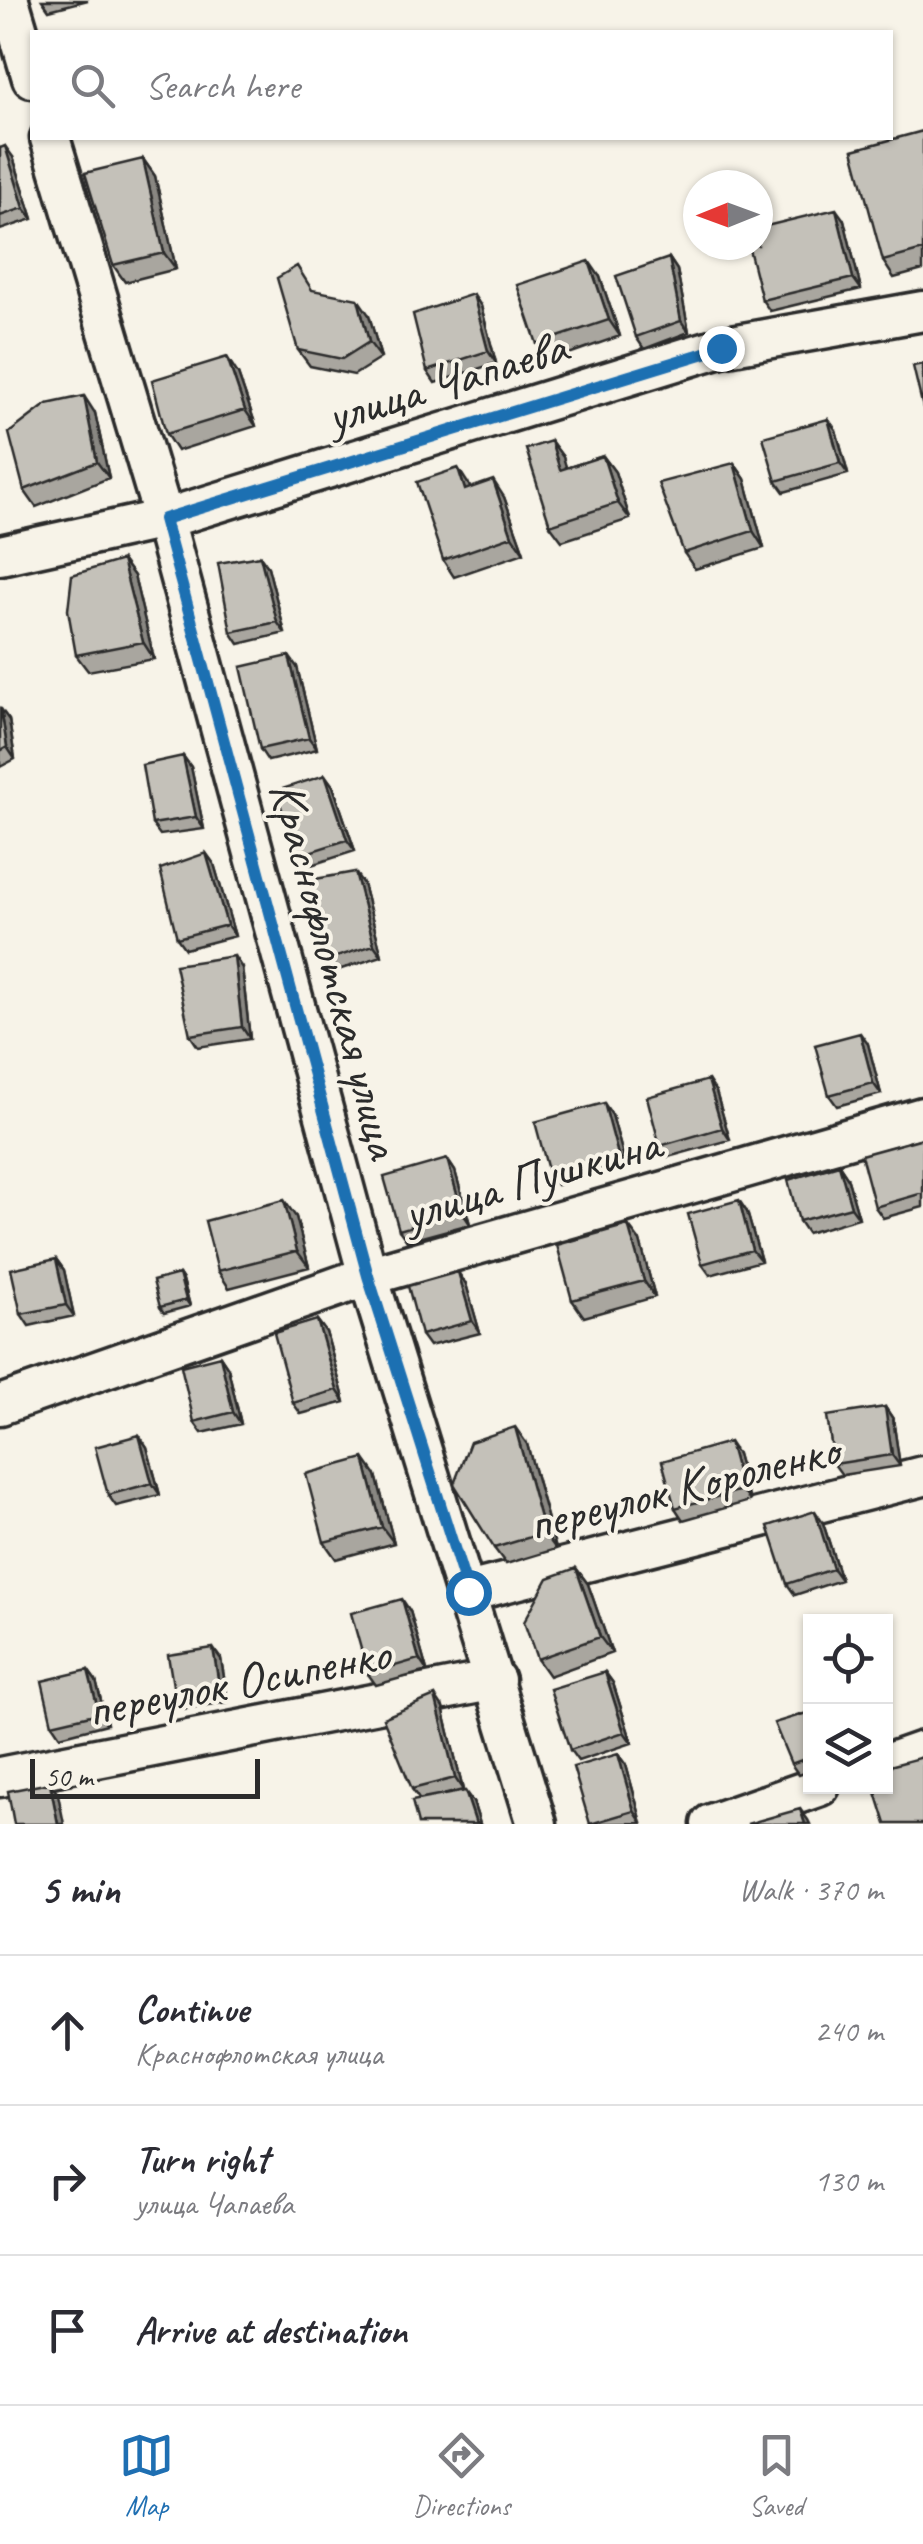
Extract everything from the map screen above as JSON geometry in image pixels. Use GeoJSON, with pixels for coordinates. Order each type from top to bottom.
{"type":"FeatureCollection","features":[{"type":"Feature","properties":{"kind":"street"},"geometry":{"type":"LineString","coordinates":[[9,0],[30,71]]}},
{"type":"Feature","properties":{"kind":"street","name":"Краснофлотская улица"},"geometry":{"type":"LineString","coordinates":[[51,140],[164,519],[368,1276],[537,1824]]}},
{"type":"Feature","properties":{"kind":"street","name":"улица Чапаева"},"geometry":{"type":"LineString","coordinates":[[0,555],[164,519],[721,348],[923,310]]}},
{"type":"Feature","properties":{"kind":"street","name":"улица Пушкина"},"geometry":{"type":"LineString","coordinates":[[0,1405],[368,1276],[923,1118]]}},
{"type":"Feature","properties":{"kind":"street","name":"переулок Короленко"},"geometry":{"type":"LineString","coordinates":[[468,1592],[923,1476]]}},
{"type":"Feature","properties":{"kind":"street","name":"переулок Осипенко"},"geometry":{"type":"LineString","coordinates":[[0,1777],[495,1680]]}},
{"type":"Feature","properties":{"kind":"street"},"geometry":{"type":"LineString","coordinates":[[893,1762],[923,1751]]}},
{"type":"Feature","properties":{"kind":"street"},"geometry":{"type":"LineString","coordinates":[[711,1824],[803,1792]]}},
{"type":"Feature","properties":{"kind":"building"},"geometry":{"type":"Polygon","coordinates":[[[923,131],[923,250],[883,261],[853,150],[923,131]]]}},
{"type":"Feature","properties":{"kind":"building"},"geometry":{"type":"Polygon","coordinates":[[[5,146],[24,208],[0,216],[0,148],[5,146]]]}},
{"type":"Feature","properties":{"kind":"building"},"geometry":{"type":"Polygon","coordinates":[[[143,159],[164,253],[113,265],[85,173],[143,159]]]}},
{"type":"Feature","properties":{"kind":"building"},"geometry":{"type":"Polygon","coordinates":[[[836,209],[853,278],[762,300],[752,260],[773,260],[773,224],[836,209]]]}},
{"type":"Feature","properties":{"kind":"building"},"geometry":{"type":"Polygon","coordinates":[[[669,258],[681,321],[636,337],[616,276],[669,258]]]}},
{"type":"Feature","properties":{"kind":"building"},"geometry":{"type":"Polygon","coordinates":[[[589,261],[609,320],[537,344],[517,285],[589,261]]]}},
{"type":"Feature","properties":{"kind":"building"},"geometry":{"type":"Polygon","coordinates":[[[297,266],[312,290],[358,299],[369,342],[342,359],[298,350],[277,278],[297,266]]]}},
{"type":"Feature","properties":{"kind":"building"},"geometry":{"type":"Polygon","coordinates":[[[473,294],[488,351],[427,371],[413,314],[473,294]]]}},
{"type":"Feature","properties":{"kind":"building"},"geometry":{"type":"Polygon","coordinates":[[[227,357],[245,410],[166,434],[152,380],[227,357]]]}},
{"type":"Feature","properties":{"kind":"building"},"geometry":{"type":"Polygon","coordinates":[[[923,364],[923,408],[913,366],[923,364]]]}},
{"type":"Feature","properties":{"kind":"building"},"geometry":{"type":"Polygon","coordinates":[[[84,396],[97,462],[24,490],[9,433],[47,404],[84,396]]]}},
{"type":"Feature","properties":{"kind":"building"},"geometry":{"type":"Polygon","coordinates":[[[828,419],[840,463],[776,481],[763,437],[828,419]]]}},
{"type":"Feature","properties":{"kind":"building"},"geometry":{"type":"Polygon","coordinates":[[[551,441],[560,470],[603,456],[618,503],[550,525],[526,449],[551,441]]]}},
{"type":"Feature","properties":{"kind":"building"},"geometry":{"type":"Polygon","coordinates":[[[734,463],[753,531],[684,553],[658,483],[734,463]]]}},
{"type":"Feature","properties":{"kind":"building"},"geometry":{"type":"Polygon","coordinates":[[[458,468],[465,490],[493,480],[512,536],[443,560],[417,482],[458,468]]]}},
{"type":"Feature","properties":{"kind":"building"},"geometry":{"type":"Polygon","coordinates":[[[260,556],[277,622],[231,632],[218,563],[260,556]]]}},
{"type":"Feature","properties":{"kind":"building"},"geometry":{"type":"Polygon","coordinates":[[[122,560],[143,642],[76,655],[68,610],[72,575],[122,560]]]}},
{"type":"Feature","properties":{"kind":"building"},"geometry":{"type":"Polygon","coordinates":[[[289,656],[309,738],[260,749],[241,667],[289,656]]]}},
{"type":"Feature","properties":{"kind":"building"},"geometry":{"type":"Polygon","coordinates":[[[0,709],[7,747],[0,751],[0,709]]]}},
{"type":"Feature","properties":{"kind":"building"},"geometry":{"type":"Polygon","coordinates":[[[183,756],[196,817],[152,824],[142,765],[183,756]]]}},
{"type":"Feature","properties":{"kind":"building"},"geometry":{"type":"Polygon","coordinates":[[[325,775],[347,840],[297,856],[276,791],[325,775]]]}},
{"type":"Feature","properties":{"kind":"building"},"geometry":{"type":"Polygon","coordinates":[[[206,853],[227,925],[177,938],[160,869],[206,853]]]}},
{"type":"Feature","properties":{"kind":"building"},"geometry":{"type":"Polygon","coordinates":[[[355,872],[374,945],[327,960],[304,881],[355,872]]]}},
{"type":"Feature","properties":{"kind":"building"},"geometry":{"type":"Polygon","coordinates":[[[234,956],[242,1027],[190,1035],[175,965],[234,956]]]}},
{"type":"Feature","properties":{"kind":"building"},"geometry":{"type":"Polygon","coordinates":[[[860,1033],[873,1083],[829,1095],[815,1045],[860,1033]]]}},
{"type":"Feature","properties":{"kind":"building"},"geometry":{"type":"Polygon","coordinates":[[[708,1080],[722,1128],[660,1146],[647,1097],[708,1080]]]}},
{"type":"Feature","properties":{"kind":"building"},"geometry":{"type":"Polygon","coordinates":[[[604,1103],[618,1155],[549,1174],[535,1122],[604,1103]]]}},
{"type":"Feature","properties":{"kind":"building"},"geometry":{"type":"Polygon","coordinates":[[[923,1138],[923,1193],[875,1207],[861,1155],[923,1138]]]}},
{"type":"Feature","properties":{"kind":"building"},"geometry":{"type":"Polygon","coordinates":[[[447,1159],[462,1212],[399,1230],[384,1177],[447,1159]]]}},
{"type":"Feature","properties":{"kind":"building"},"geometry":{"type":"Polygon","coordinates":[[[839,1165],[851,1207],[799,1221],[788,1180],[839,1165]]]}},
{"type":"Feature","properties":{"kind":"building"},"geometry":{"type":"Polygon","coordinates":[[[284,1200],[297,1251],[218,1271],[205,1221],[284,1200]]]}},
{"type":"Feature","properties":{"kind":"building"},"geometry":{"type":"Polygon","coordinates":[[[739,1200],[752,1250],[702,1264],[688,1214],[739,1200]]]}},
{"type":"Feature","properties":{"kind":"building"},"geometry":{"type":"Polygon","coordinates":[[[628,1225],[644,1281],[572,1300],[557,1245],[628,1225]]]}},
{"type":"Feature","properties":{"kind":"building"},"geometry":{"type":"Polygon","coordinates":[[[56,1259],[66,1305],[21,1314],[11,1269],[56,1259]]]}},
{"type":"Feature","properties":{"kind":"building"},"geometry":{"type":"Polygon","coordinates":[[[458,1272],[472,1321],[421,1335],[408,1286],[458,1272]]]}},
{"type":"Feature","properties":{"kind":"building"},"geometry":{"type":"Polygon","coordinates":[[[179,1274],[186,1300],[160,1307],[153,1281],[179,1274]]]}},
{"type":"Feature","properties":{"kind":"building"},"geometry":{"type":"Polygon","coordinates":[[[317,1320],[337,1390],[293,1403],[274,1333],[317,1320]]]}},
{"type":"Feature","properties":{"kind":"building"},"geometry":{"type":"Polygon","coordinates":[[[220,1356],[233,1412],[194,1422],[181,1366],[220,1356]]]}},
{"type":"Feature","properties":{"kind":"building"},"geometry":{"type":"Polygon","coordinates":[[[885,1407],[892,1455],[834,1464],[827,1416],[885,1407]]]}},
{"type":"Feature","properties":{"kind":"building"},"geometry":{"type":"Polygon","coordinates":[[[515,1427],[544,1533],[494,1548],[454,1484],[470,1442],[515,1427]]]}},
{"type":"Feature","properties":{"kind":"building"},"geometry":{"type":"Polygon","coordinates":[[[139,1435],[152,1483],[108,1495],[95,1447],[139,1435]]]}},
{"type":"Feature","properties":{"kind":"building"},"geometry":{"type":"Polygon","coordinates":[[[729,1442],[742,1490],[675,1508],[662,1461],[729,1442]]]}},
{"type":"Feature","properties":{"kind":"building"},"geometry":{"type":"Polygon","coordinates":[[[364,1458],[382,1527],[324,1542],[306,1474],[364,1458]]]}},
{"type":"Feature","properties":{"kind":"building"},"geometry":{"type":"Polygon","coordinates":[[[815,1511],[833,1569],[787,1584],[768,1526],[815,1511]]]}},
{"type":"Feature","properties":{"kind":"building"},"geometry":{"type":"Polygon","coordinates":[[[576,1568],[600,1637],[537,1659],[524,1622],[548,1578],[576,1568]]]}},
{"type":"Feature","properties":{"kind":"building"},"geometry":{"type":"Polygon","coordinates":[[[402,1599],[419,1659],[368,1674],[351,1613],[402,1599]]]}},
{"type":"Feature","properties":{"kind":"building"},"geometry":{"type":"Polygon","coordinates":[[[213,1648],[220,1691],[175,1698],[168,1655],[213,1648]]]}},
{"type":"Feature","properties":{"kind":"building"},"geometry":{"type":"Polygon","coordinates":[[[88,1670],[99,1713],[52,1724],[42,1681],[88,1670]]]}},
{"type":"Feature","properties":{"kind":"building"},"geometry":{"type":"Polygon","coordinates":[[[605,1672],[624,1732],[570,1750],[550,1689],[605,1672]]]}},
{"type":"Feature","properties":{"kind":"building"},"geometry":{"type":"Polygon","coordinates":[[[435,1696],[455,1778],[412,1789],[383,1718],[435,1696]]]}},
{"type":"Feature","properties":{"kind":"building"},"geometry":{"type":"Polygon","coordinates":[[[803,1714],[803,1760],[791,1764],[774,1723],[803,1714]]]}},
{"type":"Feature","properties":{"kind":"building"},"geometry":{"type":"Polygon","coordinates":[[[618,1754],[634,1811],[590,1824],[573,1767],[618,1754]]]}},
{"type":"Feature","properties":{"kind":"building"},"geometry":{"type":"Polygon","coordinates":[[[923,1757],[923,1824],[886,1824],[877,1794],[893,1794],[893,1765],[923,1757]]]}},
{"type":"Feature","properties":{"kind":"building"},"geometry":{"type":"Polygon","coordinates":[[[50,1783],[58,1824],[14,1824],[8,1791],[50,1783]]]}},
{"type":"Feature","properties":{"kind":"building"},"geometry":{"type":"Polygon","coordinates":[[[465,1791],[476,1824],[418,1824],[412,1801],[465,1791]]]}},
{"type":"Feature","properties":{"kind":"building"},"geometry":{"type":"Polygon","coordinates":[[[800,1809],[805,1824],[747,1824],[800,1809]]]}},
{"type":"Feature","properties":{"kind":"route"},"geometry":{"type":"LineString","coordinates":[[468,1592],[368,1276],[164,519],[721,348]]}}]}
